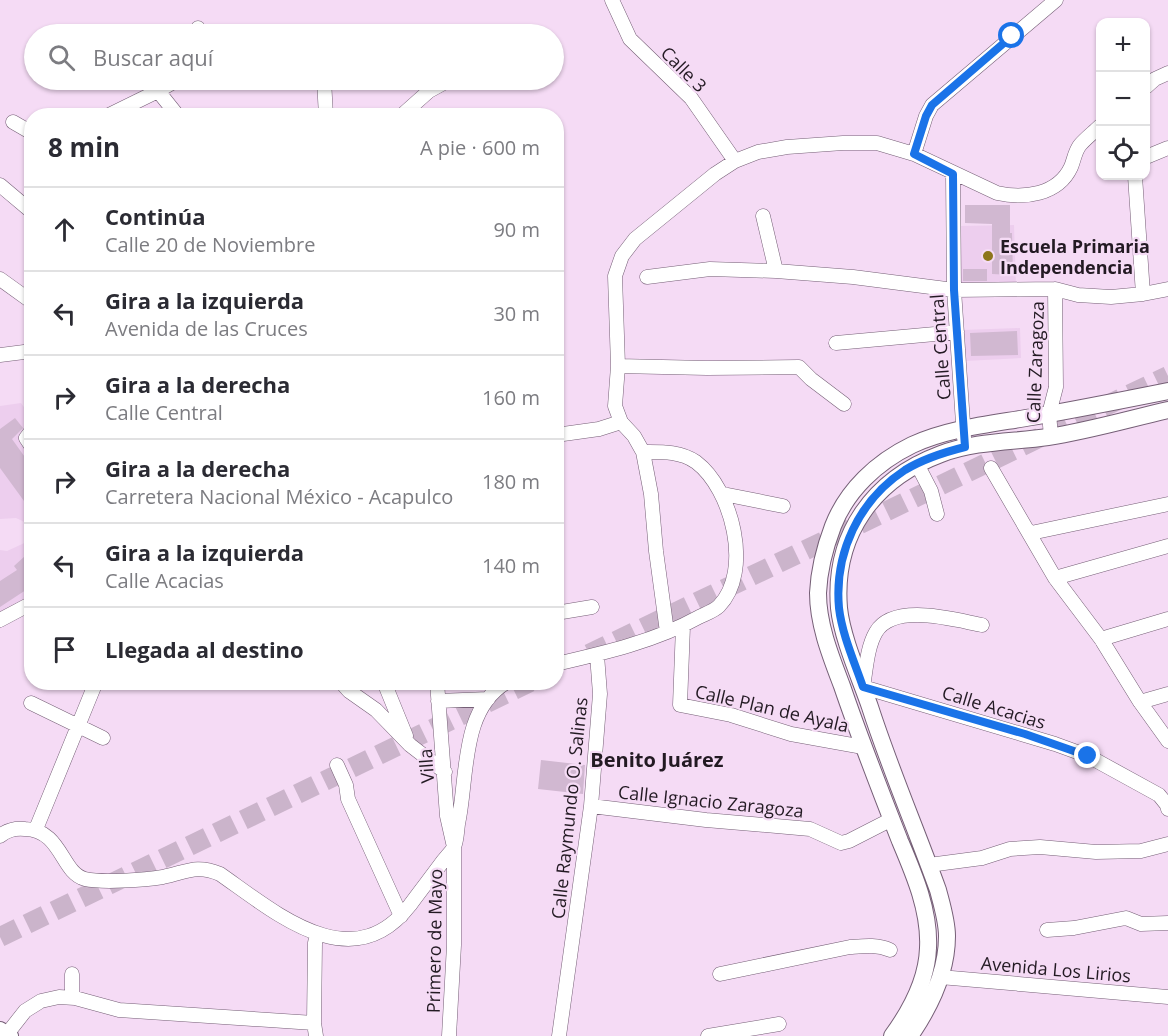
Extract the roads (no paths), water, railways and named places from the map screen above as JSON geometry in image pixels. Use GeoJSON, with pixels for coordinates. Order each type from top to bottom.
{"type":"FeatureCollection","features":[{"type":"Feature","properties":{"kind":"main road"},"geometry":{"type":"LineString","coordinates":[[892,1036],[908,1015],[924,973],[928,947],[926,920],[921,898],[829,651],[820,617],[818,594],[820,570],[836,518],[850,495],[871,471],[889,457],[913,445],[963,429],[1168,391]]}},
{"type":"Feature","properties":{"kind":"main road"},"geometry":{"type":"LineString","coordinates":[[910,1036],[926,1014],[940,977],[947,936],[942,906],[929,865],[883,746],[844,630],[839,608],[843,558],[850,533],[860,513],[890,482],[917,464],[942,453],[965,447],[1051,436],[1168,410]]}},
{"type":"Feature","properties":{"kind":"street","name":"Calle 3"},"geometry":{"type":"LineString","coordinates":[[612,0],[630,39],[691,98],[735,161]]}},
{"type":"Feature","properties":{"kind":"street"},"geometry":{"type":"LineString","coordinates":[[914,154],[926,116],[932,105],[1056,0]]}},
{"type":"Feature","properties":{"kind":"street"},"geometry":{"type":"LineString","coordinates":[[1150,83],[1168,73]]}},
{"type":"Feature","properties":{"kind":"street"},"geometry":{"type":"LineString","coordinates":[[124,108],[162,90]]}},
{"type":"Feature","properties":{"kind":"street"},"geometry":{"type":"LineString","coordinates":[[325,90],[326,108]]}},
{"type":"Feature","properties":{"kind":"street"},"geometry":{"type":"LineString","coordinates":[[410,108],[431,90]]}},
{"type":"Feature","properties":{"kind":"street"},"geometry":{"type":"LineString","coordinates":[[159,92],[172,108]]}},
{"type":"Feature","properties":{"kind":"street"},"geometry":{"type":"LineString","coordinates":[[13,122],[24,128]]}},
{"type":"Feature","properties":{"kind":"street"},"geometry":{"type":"LineString","coordinates":[[667,632],[651,494],[643,452],[634,436],[621,422],[615,406],[618,366],[615,276],[622,256],[635,239],[715,174],[735,161],[758,152],[787,147],[877,143],[914,154],[997,194],[1009,196],[1040,193],[1059,183],[1070,169],[1078,147],[1096,131]]}},
{"type":"Feature","properties":{"kind":"street"},"geometry":{"type":"LineString","coordinates":[[1150,155],[1168,148]]}},
{"type":"Feature","properties":{"kind":"street","name":"Calle Central"},"geometry":{"type":"LineString","coordinates":[[953,174],[954,290],[965,447]]}},
{"type":"Feature","properties":{"kind":"street"},"geometry":{"type":"LineString","coordinates":[[1135,180],[1143,294]]}},
{"type":"Feature","properties":{"kind":"street"},"geometry":{"type":"LineString","coordinates":[[0,184],[24,205]]}},
{"type":"Feature","properties":{"kind":"street"},"geometry":{"type":"LineString","coordinates":[[764,216],[777,271]]}},
{"type":"Feature","properties":{"kind":"street"},"geometry":{"type":"LineString","coordinates":[[647,278],[710,269],[777,271],[954,290],[1055,289],[1078,295],[1100,296],[1143,294],[1168,289]]}},
{"type":"Feature","properties":{"kind":"street"},"geometry":{"type":"LineString","coordinates":[[0,279],[24,296]]}},
{"type":"Feature","properties":{"kind":"street","name":"Calle Zaragoza"},"geometry":{"type":"LineString","coordinates":[[1051,436],[1048,414],[1056,387],[1055,289]]}},
{"type":"Feature","properties":{"kind":"street"},"geometry":{"type":"LineString","coordinates":[[836,343],[957,332]]}},
{"type":"Feature","properties":{"kind":"street"},"geometry":{"type":"LineString","coordinates":[[0,355],[24,352]]}},
{"type":"Feature","properties":{"kind":"street"},"geometry":{"type":"LineString","coordinates":[[618,366],[799,367],[844,404]]}},
{"type":"Feature","properties":{"kind":"street"},"geometry":{"type":"LineString","coordinates":[[564,434],[599,429],[621,422]]}},
{"type":"Feature","properties":{"kind":"street"},"geometry":{"type":"LineString","coordinates":[[564,662],[597,655],[683,626],[718,607],[733,584],[737,561],[734,536],[723,494],[697,463],[685,456],[667,452],[643,452]]}},
{"type":"Feature","properties":{"kind":"street"},"geometry":{"type":"LineString","coordinates":[[917,464],[931,491],[937,514]]}},
{"type":"Feature","properties":{"kind":"street"},"geometry":{"type":"LineString","coordinates":[[991,468],[1031,533],[1055,578],[1101,639],[1140,702],[1168,741]]}},
{"type":"Feature","properties":{"kind":"street"},"geometry":{"type":"LineString","coordinates":[[723,494],[783,506]]}},
{"type":"Feature","properties":{"kind":"street"},"geometry":{"type":"LineString","coordinates":[[1031,533],[1168,504]]}},
{"type":"Feature","properties":{"kind":"street"},"geometry":{"type":"LineString","coordinates":[[1055,578],[1168,546]]}},
{"type":"Feature","properties":{"kind":"street"},"geometry":{"type":"LineString","coordinates":[[0,620],[24,607]]}},
{"type":"Feature","properties":{"kind":"street"},"geometry":{"type":"LineString","coordinates":[[564,612],[591,607]]}},
{"type":"Feature","properties":{"kind":"street"},"geometry":{"type":"LineString","coordinates":[[863,687],[876,632],[894,618],[920,615],[982,625]]}},
{"type":"Feature","properties":{"kind":"street"},"geometry":{"type":"LineString","coordinates":[[1101,639],[1168,619]]}},
{"type":"Feature","properties":{"kind":"street","name":"Calle Plan de Ayala"},"geometry":{"type":"LineString","coordinates":[[683,626],[680,705],[731,715],[792,734],[863,747]]}},
{"type":"Feature","properties":{"kind":"street","name":"Calle Raymundo O. Salinas"},"geometry":{"type":"LineString","coordinates":[[559,1036],[591,806],[600,694],[597,655]]}},
{"type":"Feature","properties":{"kind":"street","name":"Calle Acacias"},"geometry":{"type":"LineString","coordinates":[[863,687],[1025,734],[1088,756],[1159,795],[1168,809]]}},
{"type":"Feature","properties":{"kind":"street"},"geometry":{"type":"LineString","coordinates":[[36,829],[93,690]]}},
{"type":"Feature","properties":{"kind":"street"},"geometry":{"type":"LineString","coordinates":[[347,690],[376,710],[410,744],[445,772]]}},
{"type":"Feature","properties":{"kind":"street"},"geometry":{"type":"LineString","coordinates":[[387,690],[410,744]]}},
{"type":"Feature","properties":{"kind":"street","name":"Villa"},"geometry":{"type":"LineString","coordinates":[[437,690],[447,816],[454,847]]}},
{"type":"Feature","properties":{"kind":"street"},"geometry":{"type":"LineString","coordinates":[[0,836],[6,831],[20,828],[36,829],[50,838],[78,877],[87,880],[162,877],[188,869],[206,868],[220,874],[297,926],[317,934],[344,939],[364,938],[384,929],[401,916],[454,847],[472,733],[477,719],[496,690]]}},
{"type":"Feature","properties":{"kind":"street"},"geometry":{"type":"LineString","coordinates":[[1140,702],[1168,694]]}},
{"type":"Feature","properties":{"kind":"street"},"geometry":{"type":"LineString","coordinates":[[438,701],[488,699]]}},
{"type":"Feature","properties":{"kind":"street"},"geometry":{"type":"LineString","coordinates":[[31,702],[102,738]]}},
{"type":"Feature","properties":{"kind":"street"},"geometry":{"type":"LineString","coordinates":[[337,765],[346,785],[348,799],[401,916]]}},
{"type":"Feature","properties":{"kind":"street","name":"Calle Ignacio Zaragoza"},"geometry":{"type":"LineString","coordinates":[[591,806],[706,820],[810,829],[841,843],[892,819]]}},
{"type":"Feature","properties":{"kind":"street"},"geometry":{"type":"LineString","coordinates":[[929,865],[982,858],[1010,849],[1040,847],[1096,852],[1130,851],[1168,844]]}},
{"type":"Feature","properties":{"kind":"street","name":"Primero de Mayo"},"geometry":{"type":"LineString","coordinates":[[449,1036],[454,945],[454,847]]}},
{"type":"Feature","properties":{"kind":"street"},"geometry":{"type":"LineString","coordinates":[[1047,930],[1074,928],[1126,918],[1141,924],[1168,923]]}},
{"type":"Feature","properties":{"kind":"street"},"geometry":{"type":"LineString","coordinates":[[6,1033],[25,1011],[41,1001],[59,997],[119,1010],[170,1013],[315,1030],[315,943],[317,934]]}},
{"type":"Feature","properties":{"kind":"street"},"geometry":{"type":"LineString","coordinates":[[720,974],[850,947],[876,946],[890,950]]}},
{"type":"Feature","properties":{"kind":"street"},"geometry":{"type":"LineString","coordinates":[[72,974],[72,998]]}},
{"type":"Feature","properties":{"kind":"street","name":"Avenida Los Lirios"},"geometry":{"type":"LineString","coordinates":[[940,977],[1168,996]]}},
{"type":"Feature","properties":{"kind":"street"},"geometry":{"type":"LineString","coordinates":[[708,1036],[779,1024]]}},
{"type":"Feature","properties":{"kind":"tunnel"},"geometry":{"type":"LineString","coordinates":[[589,654],[1168,376]]}},
{"type":"Feature","properties":{"kind":"tunnel"},"geometry":{"type":"LineString","coordinates":[[0,937],[513,690]]}},
{"type":"Feature","properties":{"kind":"place","name":"Escuela Primaria Independencia"},"geometry":{"type":"Point","coordinates":[988,256]}},
{"type":"Feature","properties":{"kind":"district","name":"Benito Juárez"},"geometry":{"type":"Point","coordinates":[657,759]}}]}
